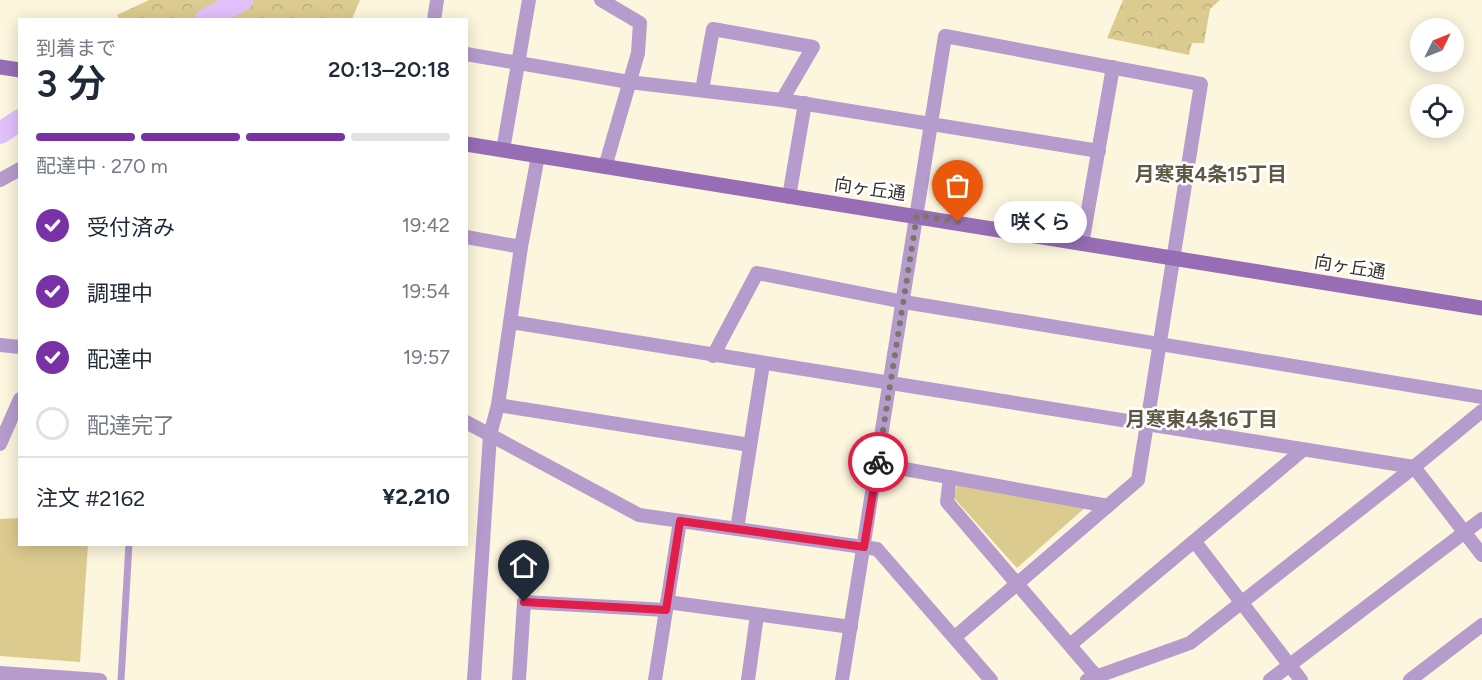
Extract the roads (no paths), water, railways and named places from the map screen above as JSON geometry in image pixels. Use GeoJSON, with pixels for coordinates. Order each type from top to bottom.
{"type":"FeatureCollection","features":[{"type":"Feature","properties":{"kind":"street"},"geometry":{"type":"LineString","coordinates":[[434,18],[437,0]]}},
{"type":"Feature","properties":{"kind":"street"},"geometry":{"type":"LineString","coordinates":[[503,150],[529,0]]}},
{"type":"Feature","properties":{"kind":"street"},"geometry":{"type":"LineString","coordinates":[[601,0],[640,24],[638,53],[605,167]]}},
{"type":"Feature","properties":{"kind":"street"},"geometry":{"type":"LineString","coordinates":[[702,90],[713,29],[813,47],[782,100]]}},
{"type":"Feature","properties":{"kind":"street"},"geometry":{"type":"LineString","coordinates":[[842,680],[945,36],[1201,84],[1138,480],[955,637]]}},
{"type":"Feature","properties":{"kind":"street"},"geometry":{"type":"LineString","coordinates":[[468,54],[629,82],[782,100],[1099,151]]}},
{"type":"Feature","properties":{"kind":"street"},"geometry":{"type":"LineString","coordinates":[[0,67],[18,70]]}},
{"type":"Feature","properties":{"kind":"street"},"geometry":{"type":"LineString","coordinates":[[1082,243],[1113,67]]}},
{"type":"Feature","properties":{"kind":"street"},"geometry":{"type":"LineString","coordinates":[[789,196],[805,104]]}},
{"type":"Feature","properties":{"kind":"street","name":"向ヶ丘通"},"geometry":{"type":"LineString","coordinates":[[468,144],[1482,308]]}},
{"type":"Feature","properties":{"kind":"street"},"geometry":{"type":"LineString","coordinates":[[474,680],[490,435],[498,405],[521,247],[538,156]]}},
{"type":"Feature","properties":{"kind":"street"},"geometry":{"type":"LineString","coordinates":[[0,180],[18,170]]}},
{"type":"Feature","properties":{"kind":"street"},"geometry":{"type":"LineString","coordinates":[[468,237],[521,247]]}},
{"type":"Feature","properties":{"kind":"street"},"geometry":{"type":"LineString","coordinates":[[713,356],[757,273],[904,302],[1482,397]]}},
{"type":"Feature","properties":{"kind":"street"},"geometry":{"type":"LineString","coordinates":[[511,322],[1147,426],[1414,467],[1482,555]]}},
{"type":"Feature","properties":{"kind":"street"},"geometry":{"type":"LineString","coordinates":[[0,345],[18,347]]}},
{"type":"Feature","properties":{"kind":"street"},"geometry":{"type":"LineString","coordinates":[[737,529],[763,364]]}},
{"type":"Feature","properties":{"kind":"street"},"geometry":{"type":"LineString","coordinates":[[0,444],[18,404]]}},
{"type":"Feature","properties":{"kind":"street"},"geometry":{"type":"LineString","coordinates":[[498,405],[750,445]]}},
{"type":"Feature","properties":{"kind":"street"},"geometry":{"type":"LineString","coordinates":[[950,477],[947,502],[1070,645],[1092,678],[1120,675],[1190,643],[1482,411]]}},
{"type":"Feature","properties":{"kind":"street"},"geometry":{"type":"LineString","coordinates":[[468,423],[630,512],[877,549],[991,680]]}},
{"type":"Feature","properties":{"kind":"street"},"geometry":{"type":"LineString","coordinates":[[1070,645],[1303,450]]}},
{"type":"Feature","properties":{"kind":"street"},"geometry":{"type":"LineString","coordinates":[[877,465],[1108,506]]}},
{"type":"Feature","properties":{"kind":"street"},"geometry":{"type":"LineString","coordinates":[[1270,680],[1482,519]]}},
{"type":"Feature","properties":{"kind":"street"},"geometry":{"type":"LineString","coordinates":[[655,680],[680,521]]}},
{"type":"Feature","properties":{"kind":"street"},"geometry":{"type":"LineString","coordinates":[[1195,542],[1301,680]]}},
{"type":"Feature","properties":{"kind":"street"},"geometry":{"type":"LineString","coordinates":[[519,680],[524,602],[666,606],[851,627]]}},
{"type":"Feature","properties":{"kind":"street"},"geometry":{"type":"LineString","coordinates":[[748,680],[757,615]]}},
{"type":"Feature","properties":{"kind":"street"},"geometry":{"type":"LineString","coordinates":[[1410,680],[1482,625]]}},
{"type":"Feature","properties":{"kind":"street"},"geometry":{"type":"LineString","coordinates":[[0,673],[100,680]]}},
{"type":"Feature","properties":{"kind":"lane"},"geometry":{"type":"LineString","coordinates":[[121,680],[129,546]]}},
{"type":"Feature","properties":{"kind":"waterway"},"geometry":{"type":"LineString","coordinates":[[209,18],[242,0]]}},
{"type":"Feature","properties":{"kind":"waterway"},"geometry":{"type":"LineString","coordinates":[[0,133],[18,121]]}},
{"type":"Feature","properties":{"kind":"place","name":"咲くら"},"geometry":{"type":"Point","coordinates":[958,222]}},
{"type":"Feature","properties":{"kind":"district","name":"月寒東4条15丁目"},"geometry":{"type":"Point","coordinates":[1211,174]}},
{"type":"Feature","properties":{"kind":"district","name":"月寒東4条16丁目"},"geometry":{"type":"Point","coordinates":[1202,419]}}]}
